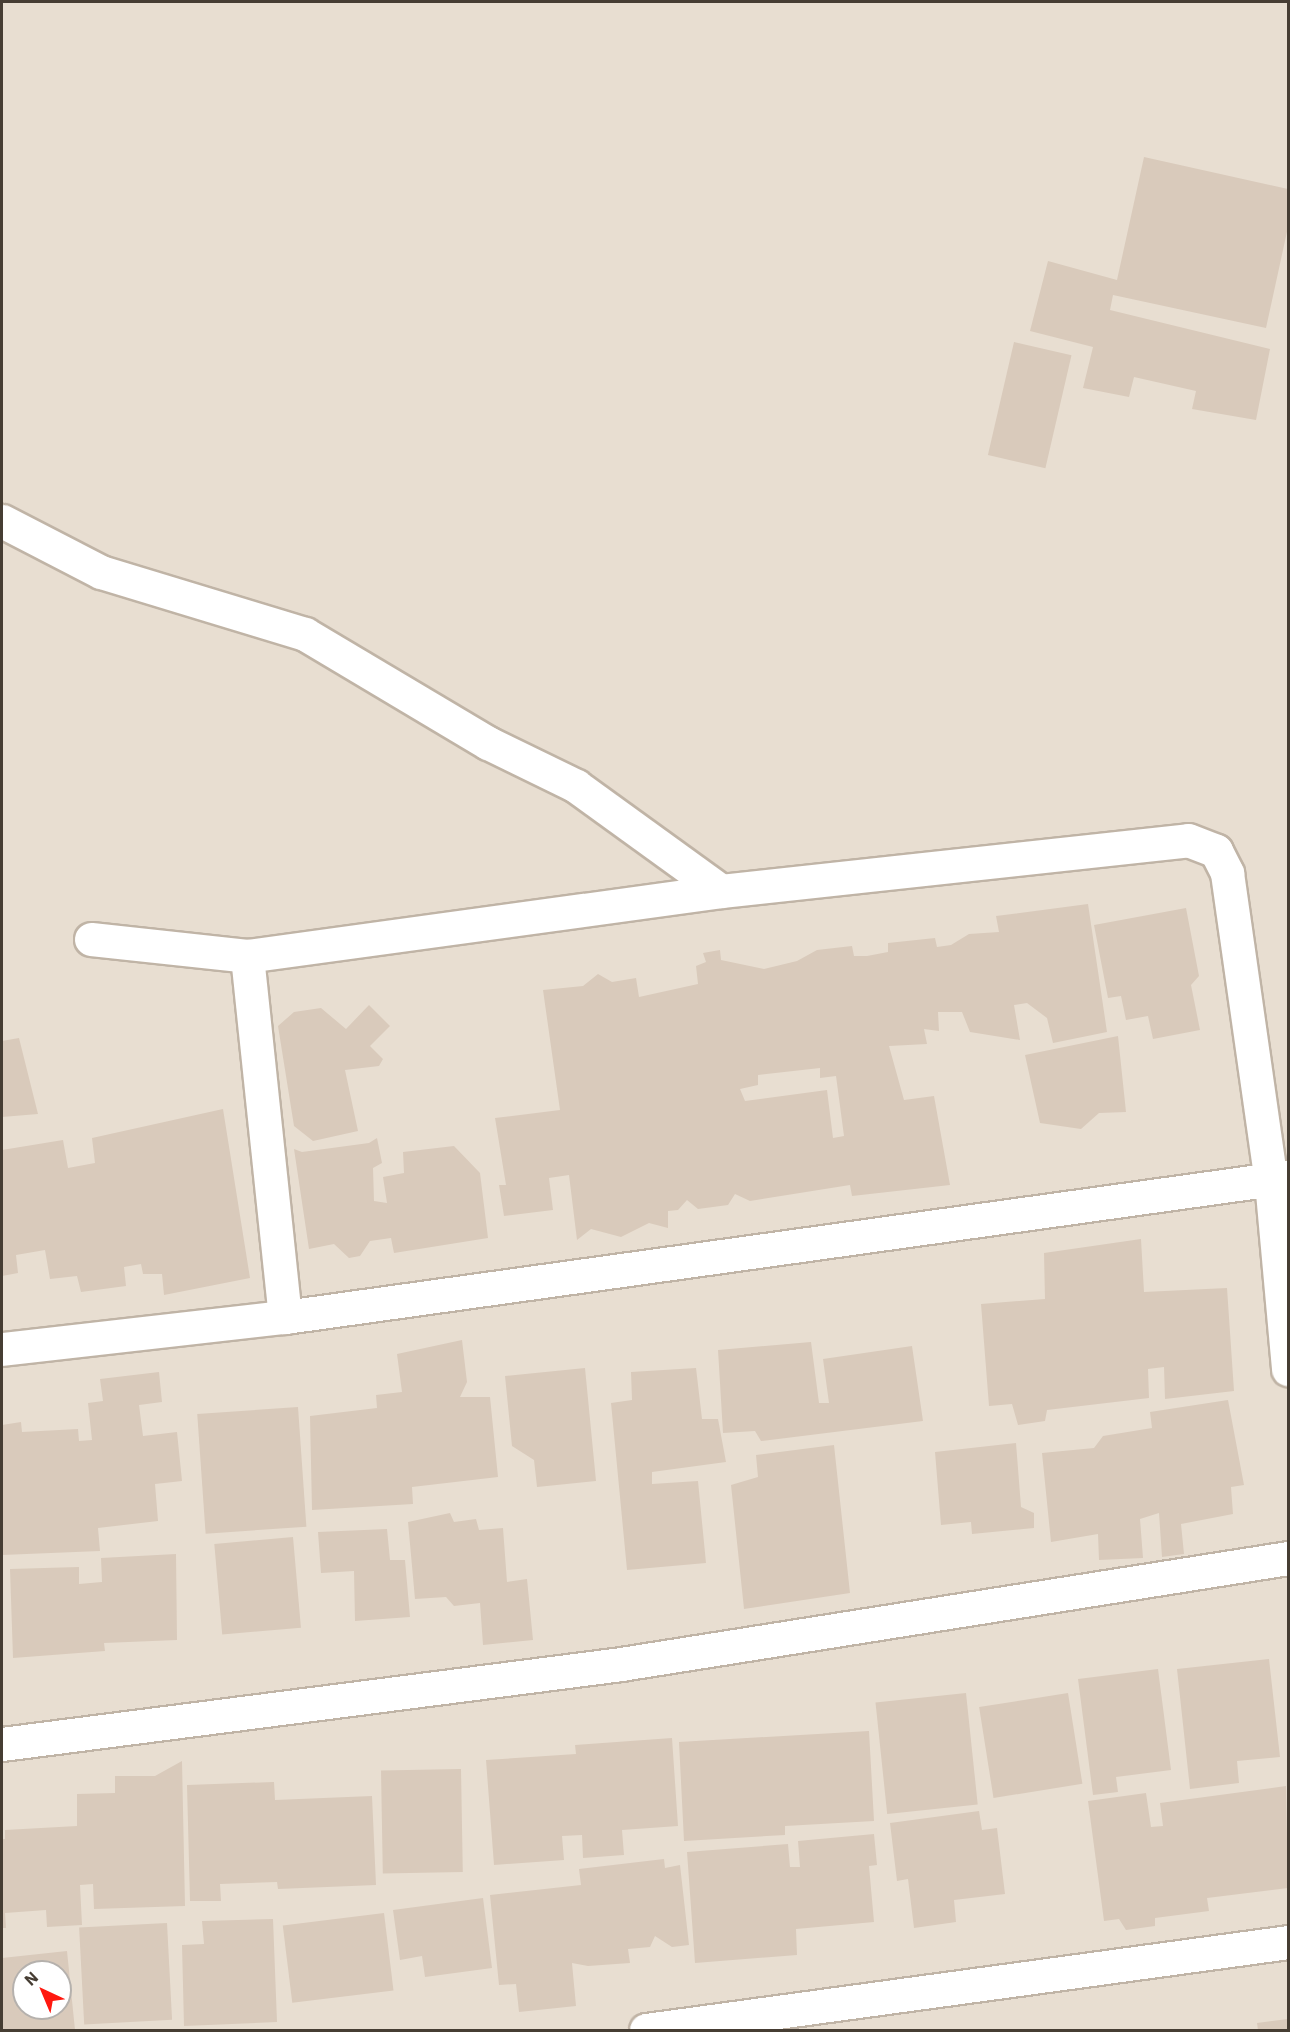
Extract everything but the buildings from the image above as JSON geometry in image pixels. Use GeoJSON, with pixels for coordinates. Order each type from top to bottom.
{"type":"FeatureCollection","features":[{"type":"Feature","properties":{"kind":"street"},"geometry":{"type":"LineString","coordinates":[[2,521],[101,572],[305,634],[488,743],[576,786],[721,891]]}},
{"type":"Feature","properties":{"kind":"street"},"geometry":{"type":"LineString","coordinates":[[91,939],[247,956],[721,891],[1188,840],[1216,852],[1227,873],[1280,1179],[1288,1369]]}},
{"type":"Feature","properties":{"kind":"street"},"geometry":{"type":"LineString","coordinates":[[247,956],[285,1317]]}},
{"type":"Feature","properties":{"kind":"street"},"geometry":{"type":"LineString","coordinates":[[2,1349],[285,1317],[1280,1179]]}},
{"type":"Feature","properties":{"kind":"street"},"geometry":{"type":"LineString","coordinates":[[2,1744],[621,1664],[1288,1558]]}},
{"type":"Feature","properties":{"kind":"street"},"geometry":{"type":"LineString","coordinates":[[646,2031],[1288,1942]]}},
{"type":"Feature","properties":{"kind":"shaded area"},"geometry":{"type":"Polygon","coordinates":[[[2,2],[1288,2],[1288,2030],[2,2030],[2,2]]]}}]}
